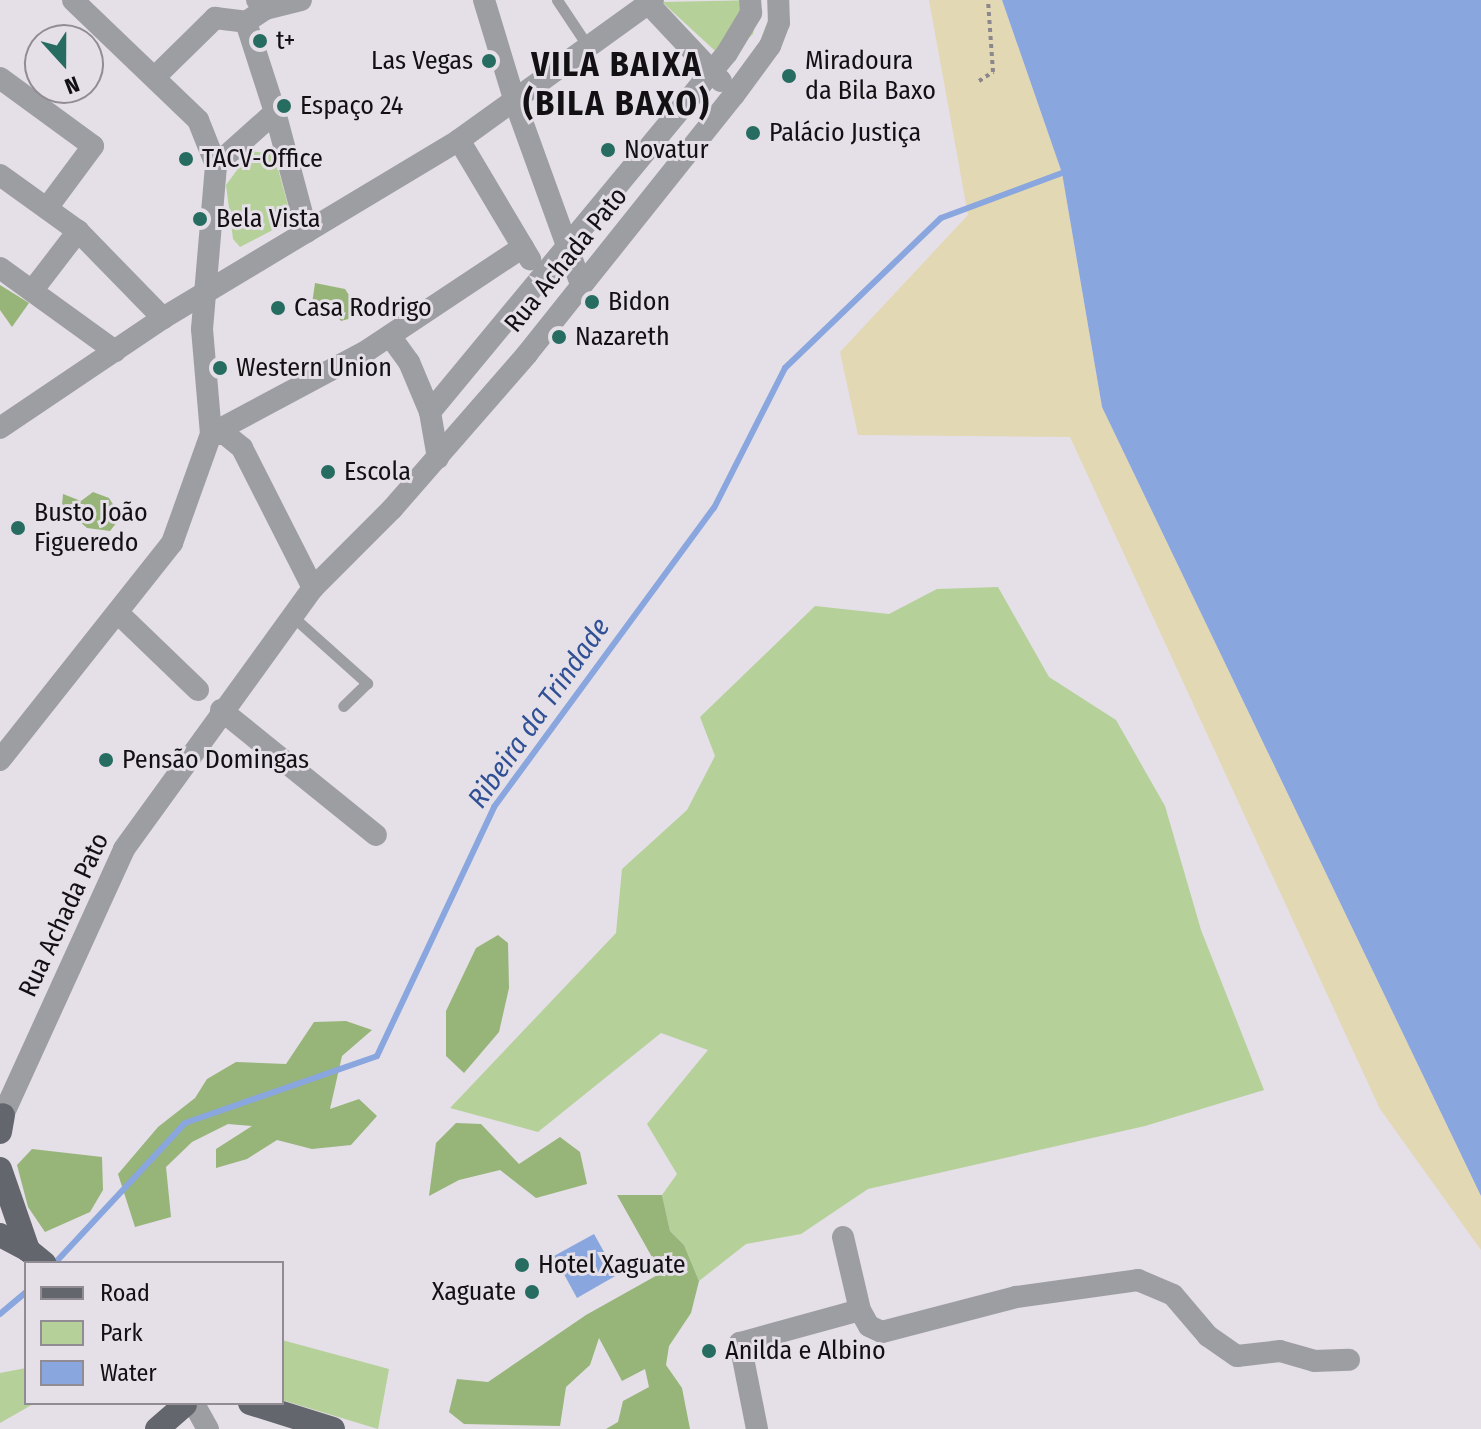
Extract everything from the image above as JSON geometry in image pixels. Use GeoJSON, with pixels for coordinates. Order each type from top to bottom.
{"type":"FeatureCollection","features":[{"type":"Feature","properties":{"kind":"main road"},"geometry":{"type":"LineString","coordinates":[[0,1169],[36,1257]]}},
{"type":"Feature","properties":{"kind":"main road"},"geometry":{"type":"LineString","coordinates":[[0,1235],[36,1257]]}},
{"type":"Feature","properties":{"kind":"main road"},"geometry":{"type":"LineString","coordinates":[[157,1429],[187,1405]]}},
{"type":"Feature","properties":{"kind":"main road"},"geometry":{"type":"LineString","coordinates":[[256,1405],[333,1429]]}},
{"type":"Feature","properties":{"kind":"street"},"geometry":{"type":"LineString","coordinates":[[0,760],[172,543],[211,434],[202,342],[216,165],[198,120],[156,76],[73,0]]}},
{"type":"Feature","properties":{"kind":"street"},"geometry":{"type":"LineString","coordinates":[[246,22],[261,4],[301,0]]}},
{"type":"Feature","properties":{"kind":"street"},"geometry":{"type":"LineString","coordinates":[[484,0],[515,102],[581,284]]}},
{"type":"Feature","properties":{"kind":"street","name":"Rua Achada Pato"},"geometry":{"type":"LineString","coordinates":[[430,412],[539,275],[742,32],[750,0]]}},
{"type":"Feature","properties":{"kind":"street","name":"Rua Achada Pato"},"geometry":{"type":"LineString","coordinates":[[1,1121],[124,849],[221,710],[337,558],[438,458],[734,95],[770,46],[779,23],[778,0]]}},
{"type":"Feature","properties":{"kind":"street"},"geometry":{"type":"LineString","coordinates":[[0,428],[163,318],[459,140],[649,2],[734,95]]}},
{"type":"Feature","properties":{"kind":"street"},"geometry":{"type":"LineString","coordinates":[[156,76],[215,18],[246,22]]}},
{"type":"Feature","properties":{"kind":"street"},"geometry":{"type":"LineString","coordinates":[[246,22],[275,112],[307,232]]}},
{"type":"Feature","properties":{"kind":"street"},"geometry":{"type":"LineString","coordinates":[[0,78],[93,146],[47,208]]}},
{"type":"Feature","properties":{"kind":"street"},"geometry":{"type":"LineString","coordinates":[[216,165],[275,112]]}},
{"type":"Feature","properties":{"kind":"street"},"geometry":{"type":"LineString","coordinates":[[459,140],[539,275]]}},
{"type":"Feature","properties":{"kind":"street"},"geometry":{"type":"LineString","coordinates":[[0,175],[78,231],[163,318]]}},
{"type":"Feature","properties":{"kind":"street"},"geometry":{"type":"LineString","coordinates":[[32,291],[78,231]]}},
{"type":"Feature","properties":{"kind":"street","name":"Rua Achada Pato"},"geometry":{"type":"LineString","coordinates":[[211,434],[390,336],[523,247]]}},
{"type":"Feature","properties":{"kind":"street"},"geometry":{"type":"LineString","coordinates":[[0,268],[115,351]]}},
{"type":"Feature","properties":{"kind":"street"},"geometry":{"type":"LineString","coordinates":[[390,336],[409,362],[430,412],[438,458]]}},
{"type":"Feature","properties":{"kind":"street"},"geometry":{"type":"LineString","coordinates":[[211,434],[225,434],[242,448],[313,588]]}},
{"type":"Feature","properties":{"kind":"street"},"geometry":{"type":"LineString","coordinates":[[118,613],[198,690]]}},
{"type":"Feature","properties":{"kind":"street"},"geometry":{"type":"LineString","coordinates":[[221,710],[376,835]]}},
{"type":"Feature","properties":{"kind":"street"},"geometry":{"type":"LineString","coordinates":[[843,1237],[860,1310],[869,1326],[882,1332],[1016,1297],[1138,1280],[1173,1295],[1208,1336],[1237,1356],[1280,1351],[1314,1361],[1349,1360]]}},
{"type":"Feature","properties":{"kind":"street"},"geometry":{"type":"LineString","coordinates":[[757,1429],[740,1343],[860,1310]]}},
{"type":"Feature","properties":{"kind":"street"},"geometry":{"type":"LineString","coordinates":[[189,1405],[208,1429]]}},
{"type":"Feature","properties":{"kind":"lane"},"geometry":{"type":"LineString","coordinates":[[557,0],[589,48]]}},
{"type":"Feature","properties":{"kind":"lane"},"geometry":{"type":"LineString","coordinates":[[292,616],[367,683],[343,706]]}},
{"type":"Feature","properties":{"kind":"path"},"geometry":{"type":"LineString","coordinates":[[979,81],[993,72],[988,0]]}},
{"type":"Feature","properties":{"kind":"green space"},"geometry":{"type":"Polygon","coordinates":[[[759,0],[753,34],[725,60],[662,2],[759,0]]]}},
{"type":"Feature","properties":{"kind":"green space"},"geometry":{"type":"Polygon","coordinates":[[[251,151],[274,154],[292,220],[240,247],[233,239],[226,185],[251,151]]]}},
{"type":"Feature","properties":{"kind":"green space"},"geometry":{"type":"Polygon","coordinates":[[[315,283],[345,289],[354,303],[355,317],[341,321],[330,308],[312,304],[315,283]]]}},
{"type":"Feature","properties":{"kind":"green space"},"geometry":{"type":"Polygon","coordinates":[[[0,285],[29,303],[12,327],[0,310],[0,285]]]}},
{"type":"Feature","properties":{"kind":"green space"},"geometry":{"type":"Polygon","coordinates":[[[93,492],[109,498],[121,517],[110,531],[87,528],[62,506],[63,494],[81,501],[93,492]]]}},
{"type":"Feature","properties":{"kind":"green space"},"geometry":{"type":"Polygon","coordinates":[[[998,587],[1049,677],[1116,720],[1165,806],[1201,930],[1264,1090],[1145,1126],[868,1189],[801,1234],[746,1244],[699,1281],[684,1245],[670,1231],[662,1195],[677,1174],[647,1124],[708,1050],[661,1033],[538,1132],[450,1108],[616,933],[622,869],[687,810],[715,756],[700,717],[815,606],[889,614],[937,589],[998,587]]]}},
{"type":"Feature","properties":{"kind":"green space"},"geometry":{"type":"Polygon","coordinates":[[[498,935],[508,943],[509,988],[499,1032],[464,1073],[446,1056],[446,1011],[476,948],[498,935]]]}},
{"type":"Feature","properties":{"kind":"green space"},"geometry":{"type":"Polygon","coordinates":[[[346,1021],[372,1030],[342,1056],[330,1109],[359,1099],[377,1116],[351,1145],[312,1149],[277,1140],[247,1159],[216,1168],[216,1149],[252,1126],[228,1124],[192,1142],[166,1167],[171,1217],[135,1227],[118,1174],[158,1127],[195,1098],[207,1079],[236,1062],[286,1064],[314,1022],[346,1021]]]}},
{"type":"Feature","properties":{"kind":"green space"},"geometry":{"type":"Polygon","coordinates":[[[456,1123],[481,1124],[519,1164],[560,1137],[580,1152],[587,1184],[536,1198],[500,1170],[459,1180],[429,1196],[436,1143],[456,1123]]]}},
{"type":"Feature","properties":{"kind":"green space"},"geometry":{"type":"Polygon","coordinates":[[[32,1149],[102,1157],[103,1190],[90,1212],[45,1232],[28,1207],[17,1165],[32,1149]]]}},
{"type":"Feature","properties":{"kind":"green space"},"geometry":{"type":"Polygon","coordinates":[[[617,1195],[662,1195],[670,1231],[684,1245],[699,1281],[691,1313],[669,1346],[666,1365],[682,1388],[690,1429],[606,1429],[618,1422],[623,1401],[649,1387],[645,1369],[622,1381],[599,1338],[590,1365],[566,1387],[560,1426],[464,1424],[449,1412],[457,1379],[488,1382],[586,1315],[661,1273],[617,1195]]]}},
{"type":"Feature","properties":{"kind":"green space"},"geometry":{"type":"Polygon","coordinates":[[[284,1341],[389,1369],[378,1429],[284,1401],[284,1341]]]}},
{"type":"Feature","properties":{"kind":"green space"},"geometry":{"type":"Polygon","coordinates":[[[24,1368],[24,1405],[32,1405],[0,1423],[0,1373],[24,1368]]]}},
{"type":"Feature","properties":{"kind":"sand"},"geometry":{"type":"Polygon","coordinates":[[[929,0],[1002,0],[1062,173],[1102,407],[1481,1196],[1481,1250],[1380,1109],[1070,437],[858,435],[840,352],[968,215],[929,0]]]}},
{"type":"Feature","properties":{"kind":"water"},"geometry":{"type":"Polygon","coordinates":[[[1002,0],[1481,0],[1481,1196],[1102,407],[1062,173],[1002,0]]]}},
{"type":"Feature","properties":{"kind":"water"},"geometry":{"type":"Polygon","coordinates":[[[594,1234],[617,1275],[577,1298],[554,1256],[594,1234]]]}},
{"type":"Feature","properties":{"kind":"waterway","name":"Ribeira da Trindade"},"geometry":{"type":"LineString","coordinates":[[57,1261],[185,1123],[377,1056],[494,807],[714,508],[785,368],[941,218],[1062,173]]}},
{"type":"Feature","properties":{"kind":"waterway","name":"Ribeira da Trindade"},"geometry":{"type":"LineString","coordinates":[[0,1314],[24,1294]]}},
{"type":"Feature","properties":{"kind":"place","name":"t+"},"geometry":{"type":"Point","coordinates":[260,41]}},
{"type":"Feature","properties":{"kind":"place","name":"Las Vegas"},"geometry":{"type":"Point","coordinates":[489,61]}},
{"type":"Feature","properties":{"kind":"place","name":"Miradoura da Bila Baxo"},"geometry":{"type":"Point","coordinates":[789,76]}},
{"type":"Feature","properties":{"kind":"place","name":"Espaço 24"},"geometry":{"type":"Point","coordinates":[284,106]}},
{"type":"Feature","properties":{"kind":"place","name":"Palácio Justiça"},"geometry":{"type":"Point","coordinates":[753,133]}},
{"type":"Feature","properties":{"kind":"place","name":"Novatur"},"geometry":{"type":"Point","coordinates":[608,150]}},
{"type":"Feature","properties":{"kind":"place","name":"TACV-Office"},"geometry":{"type":"Point","coordinates":[186,159]}},
{"type":"Feature","properties":{"kind":"place","name":"Bela Vista"},"geometry":{"type":"Point","coordinates":[200,219]}},
{"type":"Feature","properties":{"kind":"place","name":"Bidon"},"geometry":{"type":"Point","coordinates":[592,302]}},
{"type":"Feature","properties":{"kind":"place","name":"Casa Rodrigo"},"geometry":{"type":"Point","coordinates":[278,308]}},
{"type":"Feature","properties":{"kind":"place","name":"Nazareth"},"geometry":{"type":"Point","coordinates":[559,337]}},
{"type":"Feature","properties":{"kind":"place","name":"Western Union"},"geometry":{"type":"Point","coordinates":[220,368]}},
{"type":"Feature","properties":{"kind":"place","name":"Escola"},"geometry":{"type":"Point","coordinates":[328,472]}},
{"type":"Feature","properties":{"kind":"place","name":"Busto João Figueredo"},"geometry":{"type":"Point","coordinates":[18,528]}},
{"type":"Feature","properties":{"kind":"place","name":"Pensão Domingas"},"geometry":{"type":"Point","coordinates":[106,760]}},
{"type":"Feature","properties":{"kind":"place","name":"Hotel Xaguate"},"geometry":{"type":"Point","coordinates":[522,1265]}},
{"type":"Feature","properties":{"kind":"place","name":"Xaguate"},"geometry":{"type":"Point","coordinates":[532,1292]}},
{"type":"Feature","properties":{"kind":"place","name":"Anilda e Albino"},"geometry":{"type":"Point","coordinates":[709,1351]}},
{"type":"Feature","properties":{"kind":"district","name":"VILA BAIXA (BILA BAXO)"},"geometry":{"type":"Point","coordinates":[617,84]}}]}
